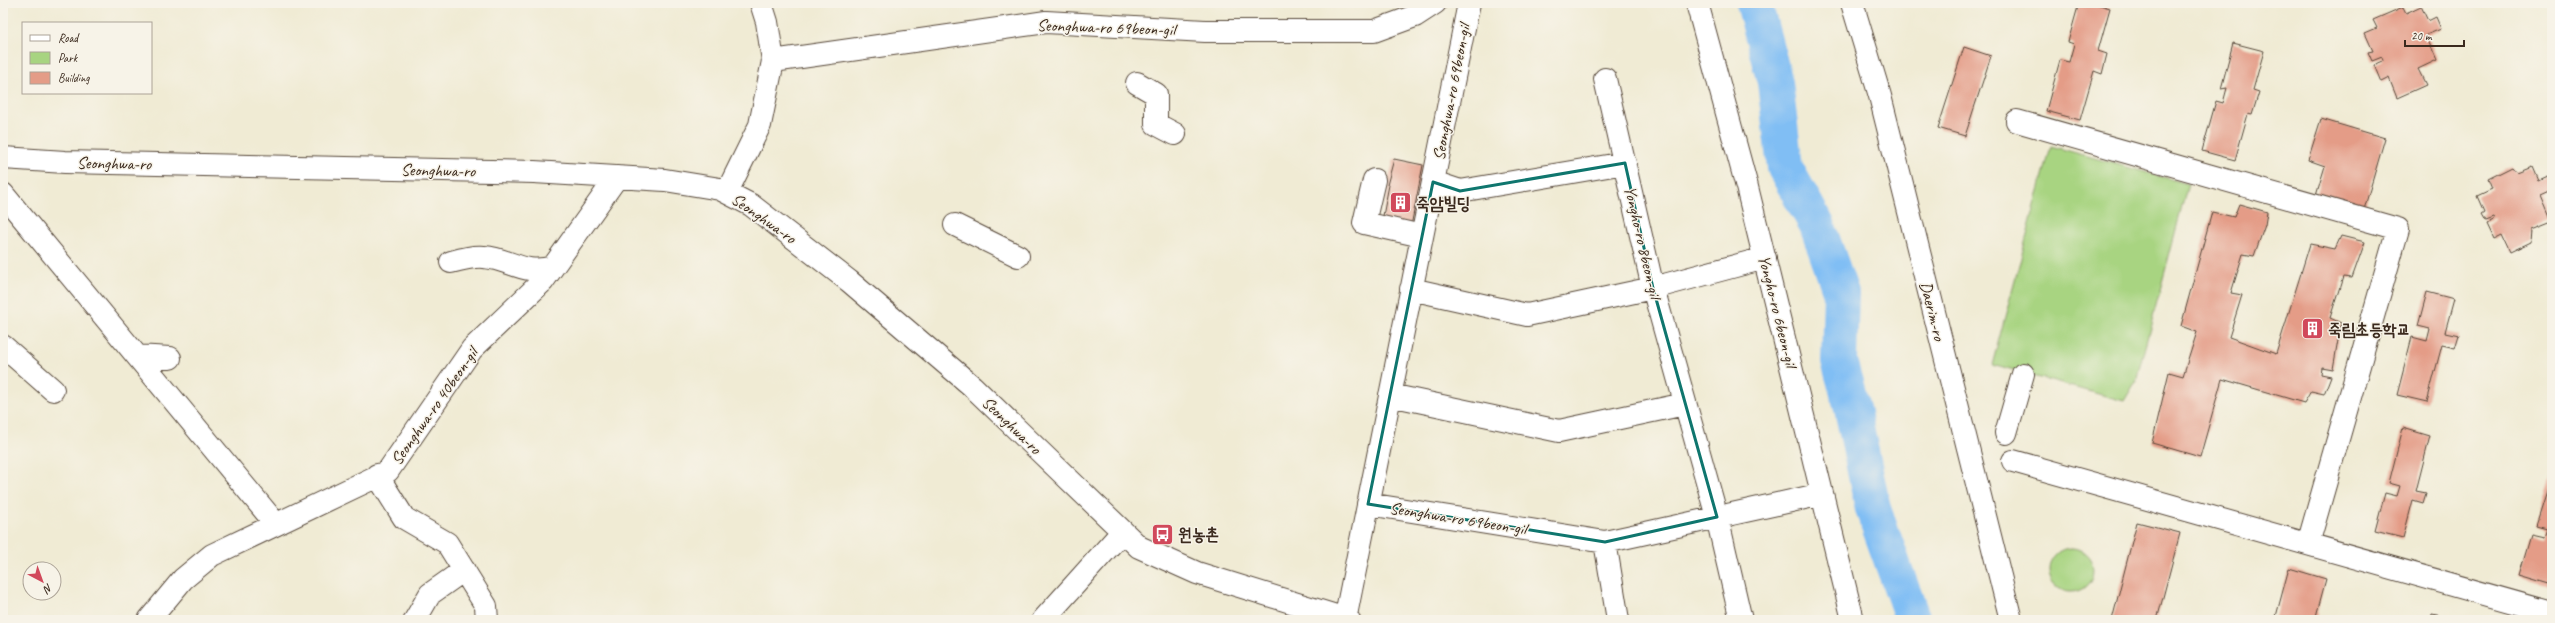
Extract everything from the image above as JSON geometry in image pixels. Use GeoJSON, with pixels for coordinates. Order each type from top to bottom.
{"type":"FeatureCollection","features":[{"type":"Feature","properties":{"kind":"street"},"geometry":{"type":"LineString","coordinates":[[727,192],[760,125],[773,62],[767,22],[761,3]]}},
{"type":"Feature","properties":{"kind":"street","name":"Seonghwa-ro 69beon-gil"},"geometry":{"type":"LineString","coordinates":[[773,62],[1046,22],[1213,31],[1374,31],[1415,16],[1435,3]]}},
{"type":"Feature","properties":{"kind":"street","name":"Seonghwa-ro 69beon-gil"},"geometry":{"type":"LineString","coordinates":[[1346,619],[1469,3]]}},
{"type":"Feature","properties":{"kind":"street","name":"Yongho-ro 6beon-gil"},"geometry":{"type":"LineString","coordinates":[[1697,3],[1765,258],[1853,620]]}},
{"type":"Feature","properties":{"kind":"street","name":"Daerim-ro"},"geometry":{"type":"LineString","coordinates":[[1852,3],[1880,96],[2011,620]]}},
{"type":"Feature","properties":{"kind":"street","name":"Yongho-ro 8beon-gil"},"geometry":{"type":"LineString","coordinates":[[1606,79],[1653,288],[1717,517],[1741,620]]}},
{"type":"Feature","properties":{"kind":"street"},"geometry":{"type":"LineString","coordinates":[[1137,83],[1156,94],[1156,124],[1175,134]]}},
{"type":"Feature","properties":{"kind":"street"},"geometry":{"type":"LineString","coordinates":[[2017,121],[2398,229],[2308,544]]}},
{"type":"Feature","properties":{"kind":"street","name":"Seonghwa-ro"},"geometry":{"type":"LineString","coordinates":[[3,158],[73,163],[534,172],[665,180],[720,189],[751,205],[849,281],[972,386],[1139,547],[1197,573],[1346,619]]}},
{"type":"Feature","properties":{"kind":"street","name":"Seonghwa-ro 69beon-gil"},"geometry":{"type":"LineString","coordinates":[[1433,182],[1460,191],[1625,163]]}},
{"type":"Feature","properties":{"kind":"street","name":"Seonghwa-ro 40beon-gil"},"geometry":{"type":"LineString","coordinates":[[149,620],[184,579],[212,555],[376,475],[388,471],[472,349],[543,281],[617,177]]}},
{"type":"Feature","properties":{"kind":"street"},"geometry":{"type":"LineString","coordinates":[[1374,180],[1364,223],[1422,236]]}},
{"type":"Feature","properties":{"kind":"street"},"geometry":{"type":"LineString","coordinates":[[3,194],[275,524]]}},
{"type":"Feature","properties":{"kind":"street"},"geometry":{"type":"LineString","coordinates":[[956,224],[1018,256]]}},
{"type":"Feature","properties":{"kind":"street"},"geometry":{"type":"LineString","coordinates":[[451,262],[470,257],[485,256],[526,270],[539,271],[553,267]]}},
{"type":"Feature","properties":{"kind":"street"},"geometry":{"type":"LineString","coordinates":[[1411,289],[1527,315],[1653,288],[1765,258]]}},
{"type":"Feature","properties":{"kind":"street"},"geometry":{"type":"LineString","coordinates":[[3,346],[52,390]]}},
{"type":"Feature","properties":{"kind":"street"},"geometry":{"type":"LineString","coordinates":[[137,356],[170,358]]}},
{"type":"Feature","properties":{"kind":"street"},"geometry":{"type":"LineString","coordinates":[[2006,433],[2023,374]]}},
{"type":"Feature","properties":{"kind":"street"},"geometry":{"type":"LineString","coordinates":[[1390,395],[1558,431],[1685,404]]}},
{"type":"Feature","properties":{"kind":"street"},"geometry":{"type":"LineString","coordinates":[[2013,461],[2552,613]]}},
{"type":"Feature","properties":{"kind":"street"},"geometry":{"type":"LineString","coordinates":[[376,475],[404,518],[446,542],[486,606],[487,620]]}},
{"type":"Feature","properties":{"kind":"street"},"geometry":{"type":"LineString","coordinates":[[1618,620],[1605,542],[1818,495]]}},
{"type":"Feature","properties":{"kind":"street","name":"Seonghwa-ro 69beon-gil"},"geometry":{"type":"LineString","coordinates":[[1368,504],[1605,542]]}},
{"type":"Feature","properties":{"kind":"street"},"geometry":{"type":"LineString","coordinates":[[1043,620],[1122,532]]}},
{"type":"Feature","properties":{"kind":"street"},"geometry":{"type":"LineString","coordinates":[[415,620],[430,594],[464,570]]}},
{"type":"Feature","properties":{"kind":"highlighted area"},"geometry":{"type":"Polygon","coordinates":[[[1625,163],[1653,288],[1717,517],[1605,542],[1368,504],[1433,182],[1460,191],[1625,163]]]}},
{"type":"Feature","properties":{"kind":"green space"},"geometry":{"type":"Polygon","coordinates":[[[2051,146],[2188,184],[2136,381],[2124,401],[1992,365],[2051,146]]]}},
{"type":"Feature","properties":{"kind":"green space"},"geometry":{"type":"Polygon","coordinates":[[[2067,548],[2075,548],[2087,554],[2093,566],[2093,574],[2087,586],[2075,592],[2067,592],[2055,586],[2049,574],[2049,566],[2055,554],[2067,548]]]}},
{"type":"Feature","properties":{"kind":"building"},"geometry":{"type":"Polygon","coordinates":[[[2079,3],[2093,3],[2110,8],[2098,51],[2107,54],[2102,74],[2094,71],[2080,120],[2046,111],[2060,60],[2069,62],[2074,44],[2068,42],[2079,3]]]}},
{"type":"Feature","properties":{"kind":"building"},"geometry":{"type":"Polygon","coordinates":[[[2421,6],[2428,21],[2436,17],[2441,29],[2426,35],[2437,60],[2418,69],[2426,85],[2397,98],[2389,78],[2381,82],[2374,65],[2383,61],[2382,57],[2372,61],[2368,52],[2373,51],[2365,33],[2377,28],[2373,20],[2403,7],[2406,13],[2421,6]]]}},
{"type":"Feature","properties":{"kind":"building"},"geometry":{"type":"Polygon","coordinates":[[[2233,43],[2264,51],[2253,90],[2259,92],[2252,115],[2248,114],[2235,160],[2202,151],[2216,101],[2223,103],[2227,88],[2221,89],[2233,43]]]}},
{"type":"Feature","properties":{"kind":"building"},"geometry":{"type":"Polygon","coordinates":[[[1964,47],[1991,56],[1965,136],[1938,128],[1964,47]]]}},
{"type":"Feature","properties":{"kind":"building"},"geometry":{"type":"Polygon","coordinates":[[[2321,119],[2385,138],[2363,213],[2315,199],[2325,166],[2308,160],[2321,119]]]}},
{"type":"Feature","properties":{"kind":"building","name":"죽암빌딩"},"geometry":{"type":"Polygon","coordinates":[[[1394,159],[1423,165],[1411,226],[1382,221],[1389,185],[1387,185],[1394,159]]]}},
{"type":"Feature","properties":{"kind":"building"},"geometry":{"type":"Polygon","coordinates":[[[2512,167],[2517,173],[2532,167],[2538,181],[2547,177],[2552,190],[2541,195],[2552,221],[2532,229],[2531,242],[2510,252],[2502,235],[2494,239],[2487,224],[2494,220],[2493,218],[2485,221],[2481,214],[2484,212],[2477,196],[2492,189],[2488,179],[2512,167]]]}},
{"type":"Feature","properties":{"kind":"building","name":"죽림초등학교"},"geometry":{"type":"Polygon","coordinates":[[[2239,204],[2267,212],[2265,225],[2254,256],[2243,254],[2231,293],[2242,295],[2229,337],[2276,354],[2310,244],[2335,249],[2341,236],[2365,242],[2352,278],[2343,277],[2330,318],[2341,323],[2333,369],[2322,367],[2321,374],[2331,376],[2324,394],[2311,391],[2304,403],[2222,379],[2200,457],[2152,443],[2169,372],[2183,376],[2197,332],[2181,326],[2212,212],[2234,217],[2239,204]]]}},
{"type":"Feature","properties":{"kind":"building"},"geometry":{"type":"Polygon","coordinates":[[[2427,292],[2454,299],[2445,332],[2459,335],[2455,348],[2442,345],[2427,402],[2397,395],[2412,337],[2427,341],[2430,329],[2418,326],[2427,292]]]}},
{"type":"Feature","properties":{"kind":"building"},"geometry":{"type":"Polygon","coordinates":[[[2403,428],[2430,436],[2416,491],[2426,493],[2423,503],[2413,500],[2403,538],[2375,531],[2385,493],[2397,496],[2400,486],[2389,483],[2403,428]]]}},
{"type":"Feature","properties":{"kind":"building"},"geometry":{"type":"Polygon","coordinates":[[[2552,476],[2552,574],[2549,584],[2519,575],[2531,534],[2544,537],[2547,529],[2536,526],[2552,476]]]}},
{"type":"Feature","properties":{"kind":"building"},"geometry":{"type":"Polygon","coordinates":[[[2137,522],[2180,533],[2157,620],[2112,620],[2137,522]]]}},
{"type":"Feature","properties":{"kind":"building"},"geometry":{"type":"Polygon","coordinates":[[[2289,568],[2326,579],[2315,620],[2275,620],[2289,568]]]}},
{"type":"Feature","properties":{"kind":"building"},"geometry":{"type":"Polygon","coordinates":[[[2432,614],[2456,619],[2431,620],[2432,614]]]}},
{"type":"Feature","properties":{"kind":"waterway"},"geometry":{"type":"LineString","coordinates":[[1754,3],[1775,82],[1785,168],[1817,225],[1841,293],[1839,361],[1851,404],[1873,509],[1913,620]]}},
{"type":"Feature","properties":{"kind":"place","name":"죽암빌딩"},"geometry":{"type":"Point","coordinates":[1401,203]}},
{"type":"Feature","properties":{"kind":"place","name":"죽림초등학교"},"geometry":{"type":"Point","coordinates":[2312,329]}},
{"type":"Feature","properties":{"kind":"place","name":"원농촌"},"geometry":{"type":"Point","coordinates":[1162,534]}}]}
